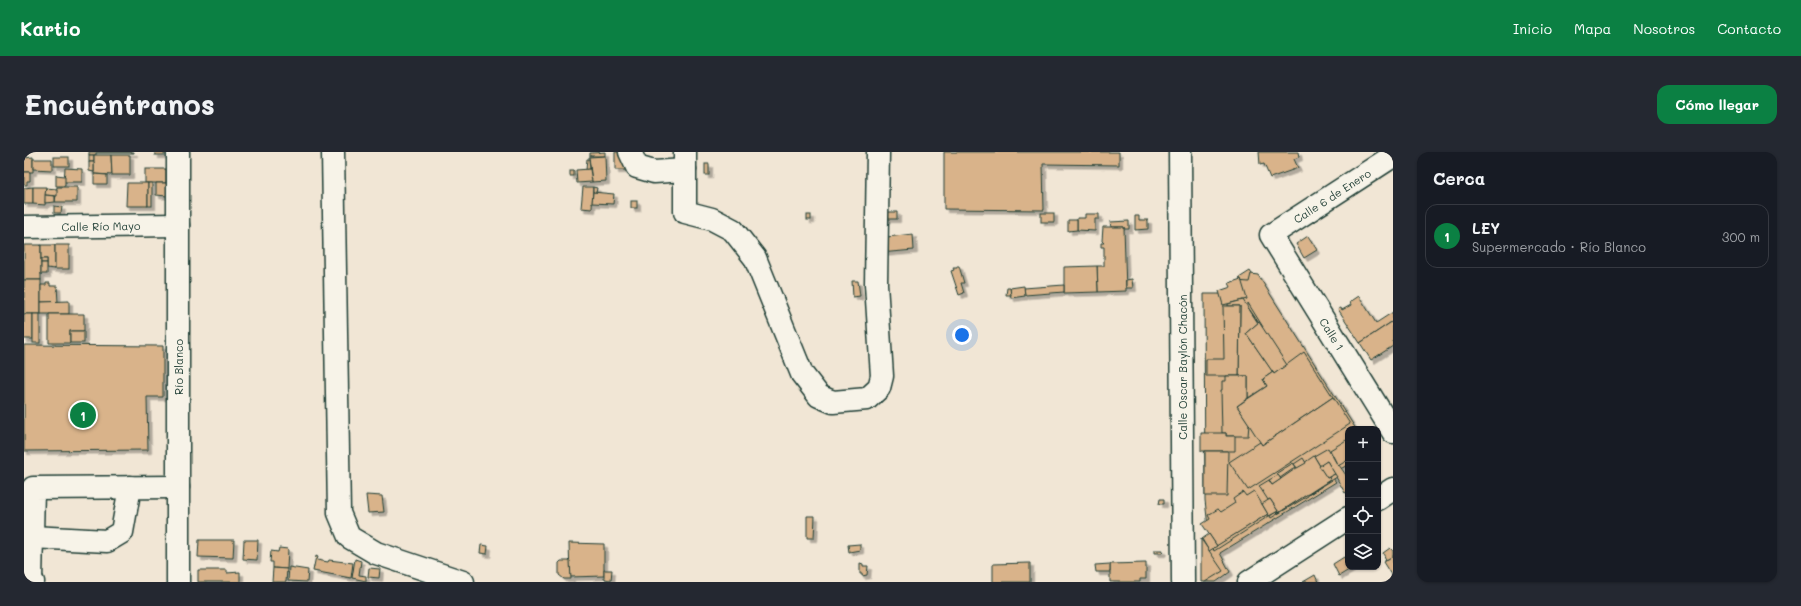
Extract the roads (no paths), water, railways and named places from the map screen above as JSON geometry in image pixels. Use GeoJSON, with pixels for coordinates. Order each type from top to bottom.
{"type":"FeatureCollection","features":[{"type":"Feature","properties":{"kind":"street","name":"Río Blanco"},"geometry":{"type":"LineString","coordinates":[[178,152],[178,582]]}},
{"type":"Feature","properties":{"kind":"street"},"geometry":{"type":"LineString","coordinates":[[333,152],[339,513],[349,537],[376,553],[463,582]]}},
{"type":"Feature","properties":{"kind":"street"},"geometry":{"type":"LineString","coordinates":[[630,152],[637,167],[654,172],[685,161],[685,212],[712,219],[733,230],[755,258],[802,374],[819,396],[833,402],[867,399],[879,388],[882,376],[876,284],[878,152]]}},
{"type":"Feature","properties":{"kind":"street","name":"Calle Oscar Baylón Chacón"},"geometry":{"type":"LineString","coordinates":[[1180,152],[1183,582]]}},
{"type":"Feature","properties":{"kind":"street","name":"Calle 6 de Enero"},"geometry":{"type":"LineString","coordinates":[[1271,235],[1393,156]]}},
{"type":"Feature","properties":{"kind":"street","name":"Calle Río Mayo"},"geometry":{"type":"LineString","coordinates":[[24,227],[178,225]]}},
{"type":"Feature","properties":{"kind":"street","name":"Calle 1"},"geometry":{"type":"LineString","coordinates":[[1271,235],[1393,432]]}},
{"type":"Feature","properties":{"kind":"street"},"geometry":{"type":"LineString","coordinates":[[32,538],[107,541],[122,532],[130,487]]}},
{"type":"Feature","properties":{"kind":"street"},"geometry":{"type":"LineString","coordinates":[[30,580],[33,488],[178,487]]}},
{"type":"Feature","properties":{"kind":"street"},"geometry":{"type":"LineString","coordinates":[[1381,496],[1393,489]]}},
{"type":"Feature","properties":{"kind":"street"},"geometry":{"type":"LineString","coordinates":[[1249,582],[1345,520]]}},
{"type":"Feature","properties":{"kind":"place","name":"LEY"},"geometry":{"type":"Point","coordinates":[83,415]}}]}
